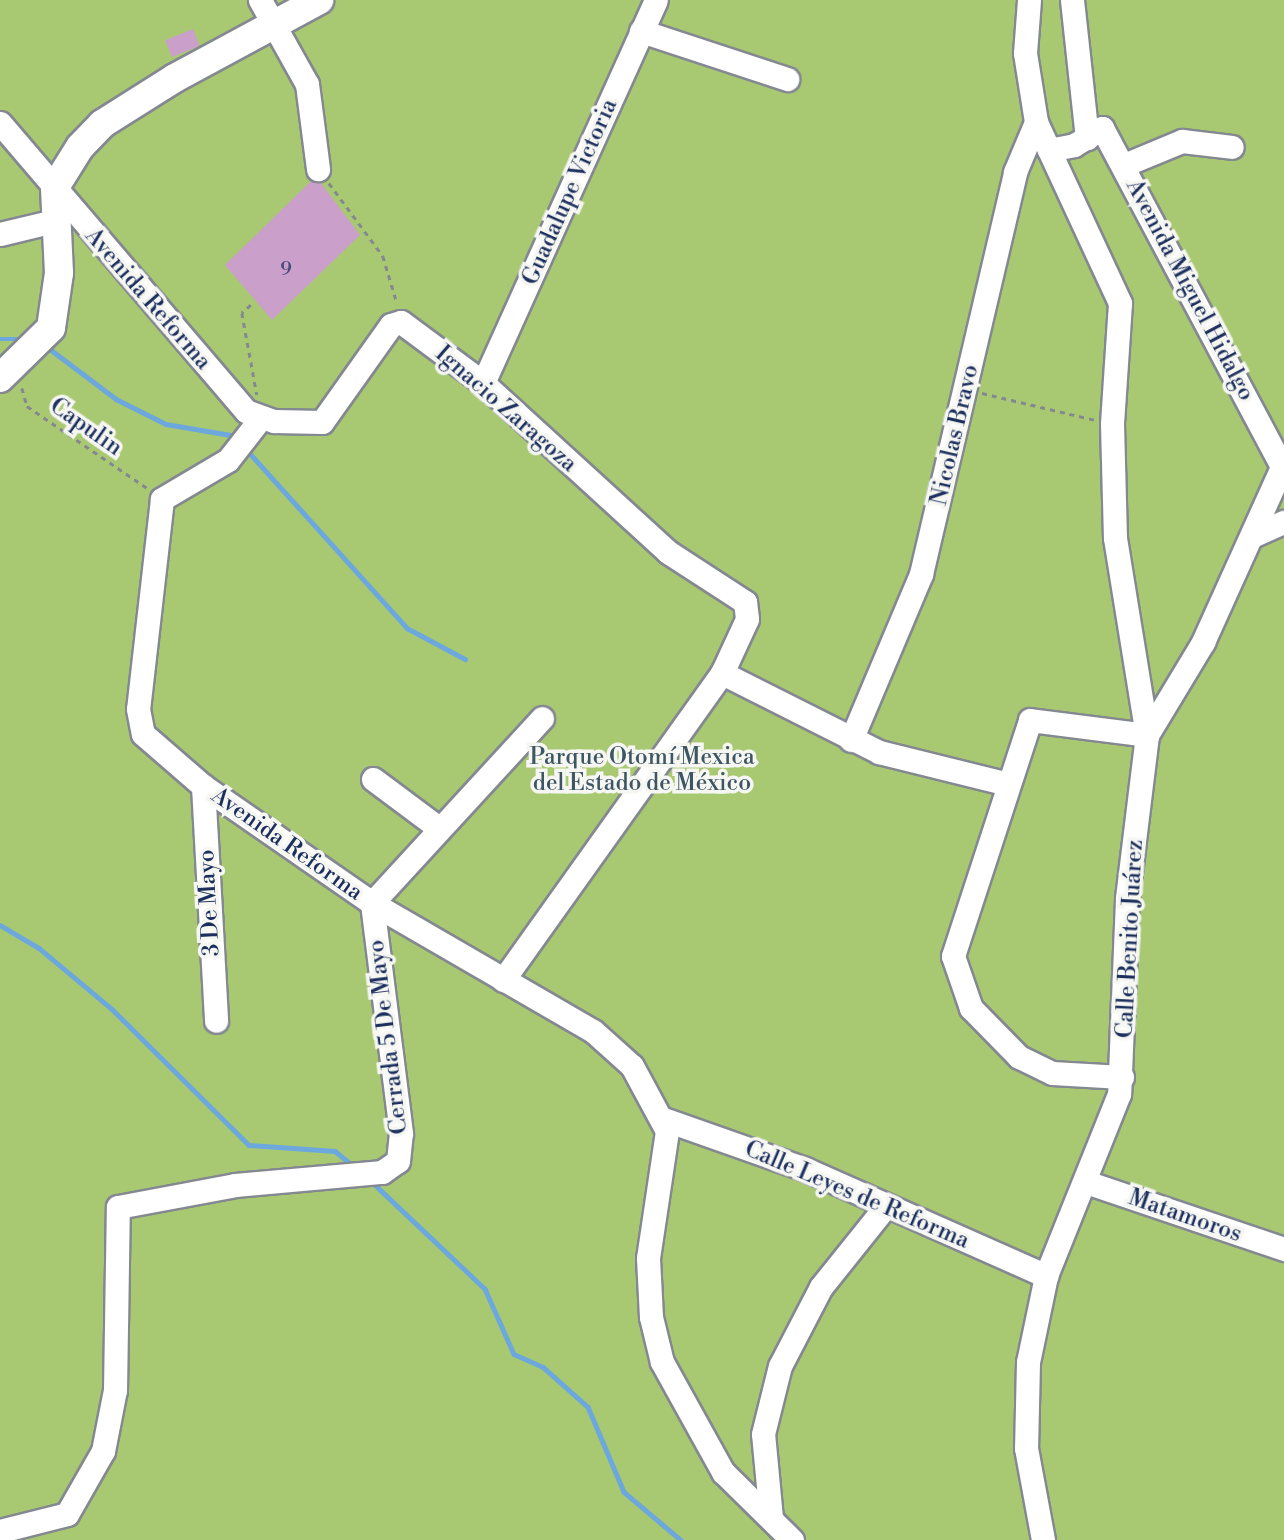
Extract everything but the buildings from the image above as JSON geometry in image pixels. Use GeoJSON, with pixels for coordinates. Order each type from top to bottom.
{"type":"FeatureCollection","features":[{"type":"Feature","properties":{"kind":"main road"},"geometry":{"type":"LineString","coordinates":[[17,365],[51,328],[59,273],[54,221],[55,187],[102,124],[319,0]]}},
{"type":"Feature","properties":{"kind":"street"},"geometry":{"type":"LineString","coordinates":[[260,0],[307,84],[318,169]]}},
{"type":"Feature","properties":{"kind":"street","name":"Guadalupe Victoria"},"geometry":{"type":"LineString","coordinates":[[483,383],[656,0]]}},
{"type":"Feature","properties":{"kind":"street"},"geometry":{"type":"LineString","coordinates":[[1029,0],[1025,53],[1036,122],[1049,150]]}},
{"type":"Feature","properties":{"kind":"street"},"geometry":{"type":"LineString","coordinates":[[1072,0],[1087,138]]}},
{"type":"Feature","properties":{"kind":"street"},"geometry":{"type":"LineString","coordinates":[[641,31],[787,79]]}},
{"type":"Feature","properties":{"kind":"street","name":"Nicolas Bravo"},"geometry":{"type":"LineString","coordinates":[[851,740],[921,574],[1015,172],[1036,122]]}},
{"type":"Feature","properties":{"kind":"street","name":"Avenida Reforma"},"geometry":{"type":"LineString","coordinates":[[0,123],[155,309],[260,419]]}},
{"type":"Feature","properties":{"kind":"street","name":"Avenida Miguel Hidalgo"},"geometry":{"type":"LineString","coordinates":[[1049,150],[1087,138],[1102,128],[1283,466]]}},
{"type":"Feature","properties":{"kind":"street"},"geometry":{"type":"LineString","coordinates":[[1124,165],[1182,141],[1232,146]]}},
{"type":"Feature","properties":{"kind":"street","name":"Calle Benito Juárez"},"geometry":{"type":"LineString","coordinates":[[1043,1540],[1026,1448],[1024,1394],[1046,1276],[1086,1182],[1122,1077],[1127,899],[1147,735],[1115,538],[1112,424],[1123,324],[1113,286],[1049,150]]}},
{"type":"Feature","properties":{"kind":"street"},"geometry":{"type":"LineString","coordinates":[[0,234],[54,221]]}},
{"type":"Feature","properties":{"kind":"street"},"geometry":{"type":"LineString","coordinates":[[162,499],[248,440],[260,419],[322,422],[391,325],[401,322]]}},
{"type":"Feature","properties":{"kind":"street","name":"Ignacio Zaragoza"},"geometry":{"type":"LineString","coordinates":[[401,322],[483,383],[668,552],[738,593],[747,620],[722,673]]}},
{"type":"Feature","properties":{"kind":"street"},"geometry":{"type":"LineString","coordinates":[[1122,1077],[1071,1076],[1035,1067],[985,1023],[957,983],[956,940],[1030,720],[1147,735],[1203,642],[1283,466]]}},
{"type":"Feature","properties":{"kind":"street","name":"Avenida Reforma"},"geometry":{"type":"LineString","coordinates":[[162,499],[140,725],[151,745],[203,786],[372,903],[611,1044],[666,1120]]}},
{"type":"Feature","properties":{"kind":"street"},"geometry":{"type":"LineString","coordinates":[[1252,536],[1284,522]]}},
{"type":"Feature","properties":{"kind":"street"},"geometry":{"type":"LineString","coordinates":[[503,980],[722,673],[851,740],[1008,784]]}},
{"type":"Feature","properties":{"kind":"street"},"geometry":{"type":"LineString","coordinates":[[372,903],[436,826],[542,718]]}},
{"type":"Feature","properties":{"kind":"street"},"geometry":{"type":"LineString","coordinates":[[373,779],[436,826]]}},
{"type":"Feature","properties":{"kind":"street","name":"3 De Mayo"},"geometry":{"type":"LineString","coordinates":[[203,786],[216,1021]]}},
{"type":"Feature","properties":{"kind":"street","name":"Cerrada 5 De Mayo"},"geometry":{"type":"LineString","coordinates":[[0,1531],[67,1514],[103,1451],[115,1390],[114,1217],[121,1206],[141,1201],[382,1172],[398,1161],[401,1133],[372,903]]}},
{"type":"Feature","properties":{"kind":"street"},"geometry":{"type":"LineString","coordinates":[[666,1120],[666,1161],[648,1258],[656,1342],[705,1446],[792,1540]]}},
{"type":"Feature","properties":{"kind":"street","name":"Calle Leyes de Reforma"},"geometry":{"type":"LineString","coordinates":[[666,1120],[805,1169],[885,1207],[1046,1276]]}},
{"type":"Feature","properties":{"kind":"street","name":"Matamoros"},"geometry":{"type":"LineString","coordinates":[[1086,1182],[1284,1249]]}},
{"type":"Feature","properties":{"kind":"street"},"geometry":{"type":"LineString","coordinates":[[771,1518],[763,1434],[780,1366],[821,1287],[885,1207]]}},
{"type":"Feature","properties":{"kind":"path"},"geometry":{"type":"LineString","coordinates":[[318,169],[383,256],[401,322]]}},
{"type":"Feature","properties":{"kind":"path"},"geometry":{"type":"LineString","coordinates":[[251,305],[242,313],[260,419]]}},
{"type":"Feature","properties":{"kind":"path","name":"Capulin"},"geometry":{"type":"LineString","coordinates":[[17,365],[27,405],[162,499]]}},
{"type":"Feature","properties":{"kind":"path"},"geometry":{"type":"LineString","coordinates":[[966,389],[1112,424]]}},
{"type":"Feature","properties":{"kind":"green space","name":"Parque Otomí Mexica del Estado de México"},"geometry":{"type":"Polygon","coordinates":[[[0,0],[1284,0],[1284,1540],[0,1540],[0,0]]]}},
{"type":"Feature","properties":{"kind":"waterway"},"geometry":{"type":"LineString","coordinates":[[0,339],[23,339]]}},
{"type":"Feature","properties":{"kind":"waterway"},"geometry":{"type":"LineString","coordinates":[[46,346],[116,399],[166,424],[236,436]]}},
{"type":"Feature","properties":{"kind":"waterway"},"geometry":{"type":"LineString","coordinates":[[246,449],[407,628],[465,659]]}},
{"type":"Feature","properties":{"kind":"waterway"},"geometry":{"type":"LineString","coordinates":[[0,925],[39,948],[112,1009],[249,1145],[335,1151],[355,1167]]}},
{"type":"Feature","properties":{"kind":"waterway"},"geometry":{"type":"LineString","coordinates":[[372,1182],[485,1289],[514,1354],[543,1367],[588,1407],[624,1492],[681,1540]]}}]}
